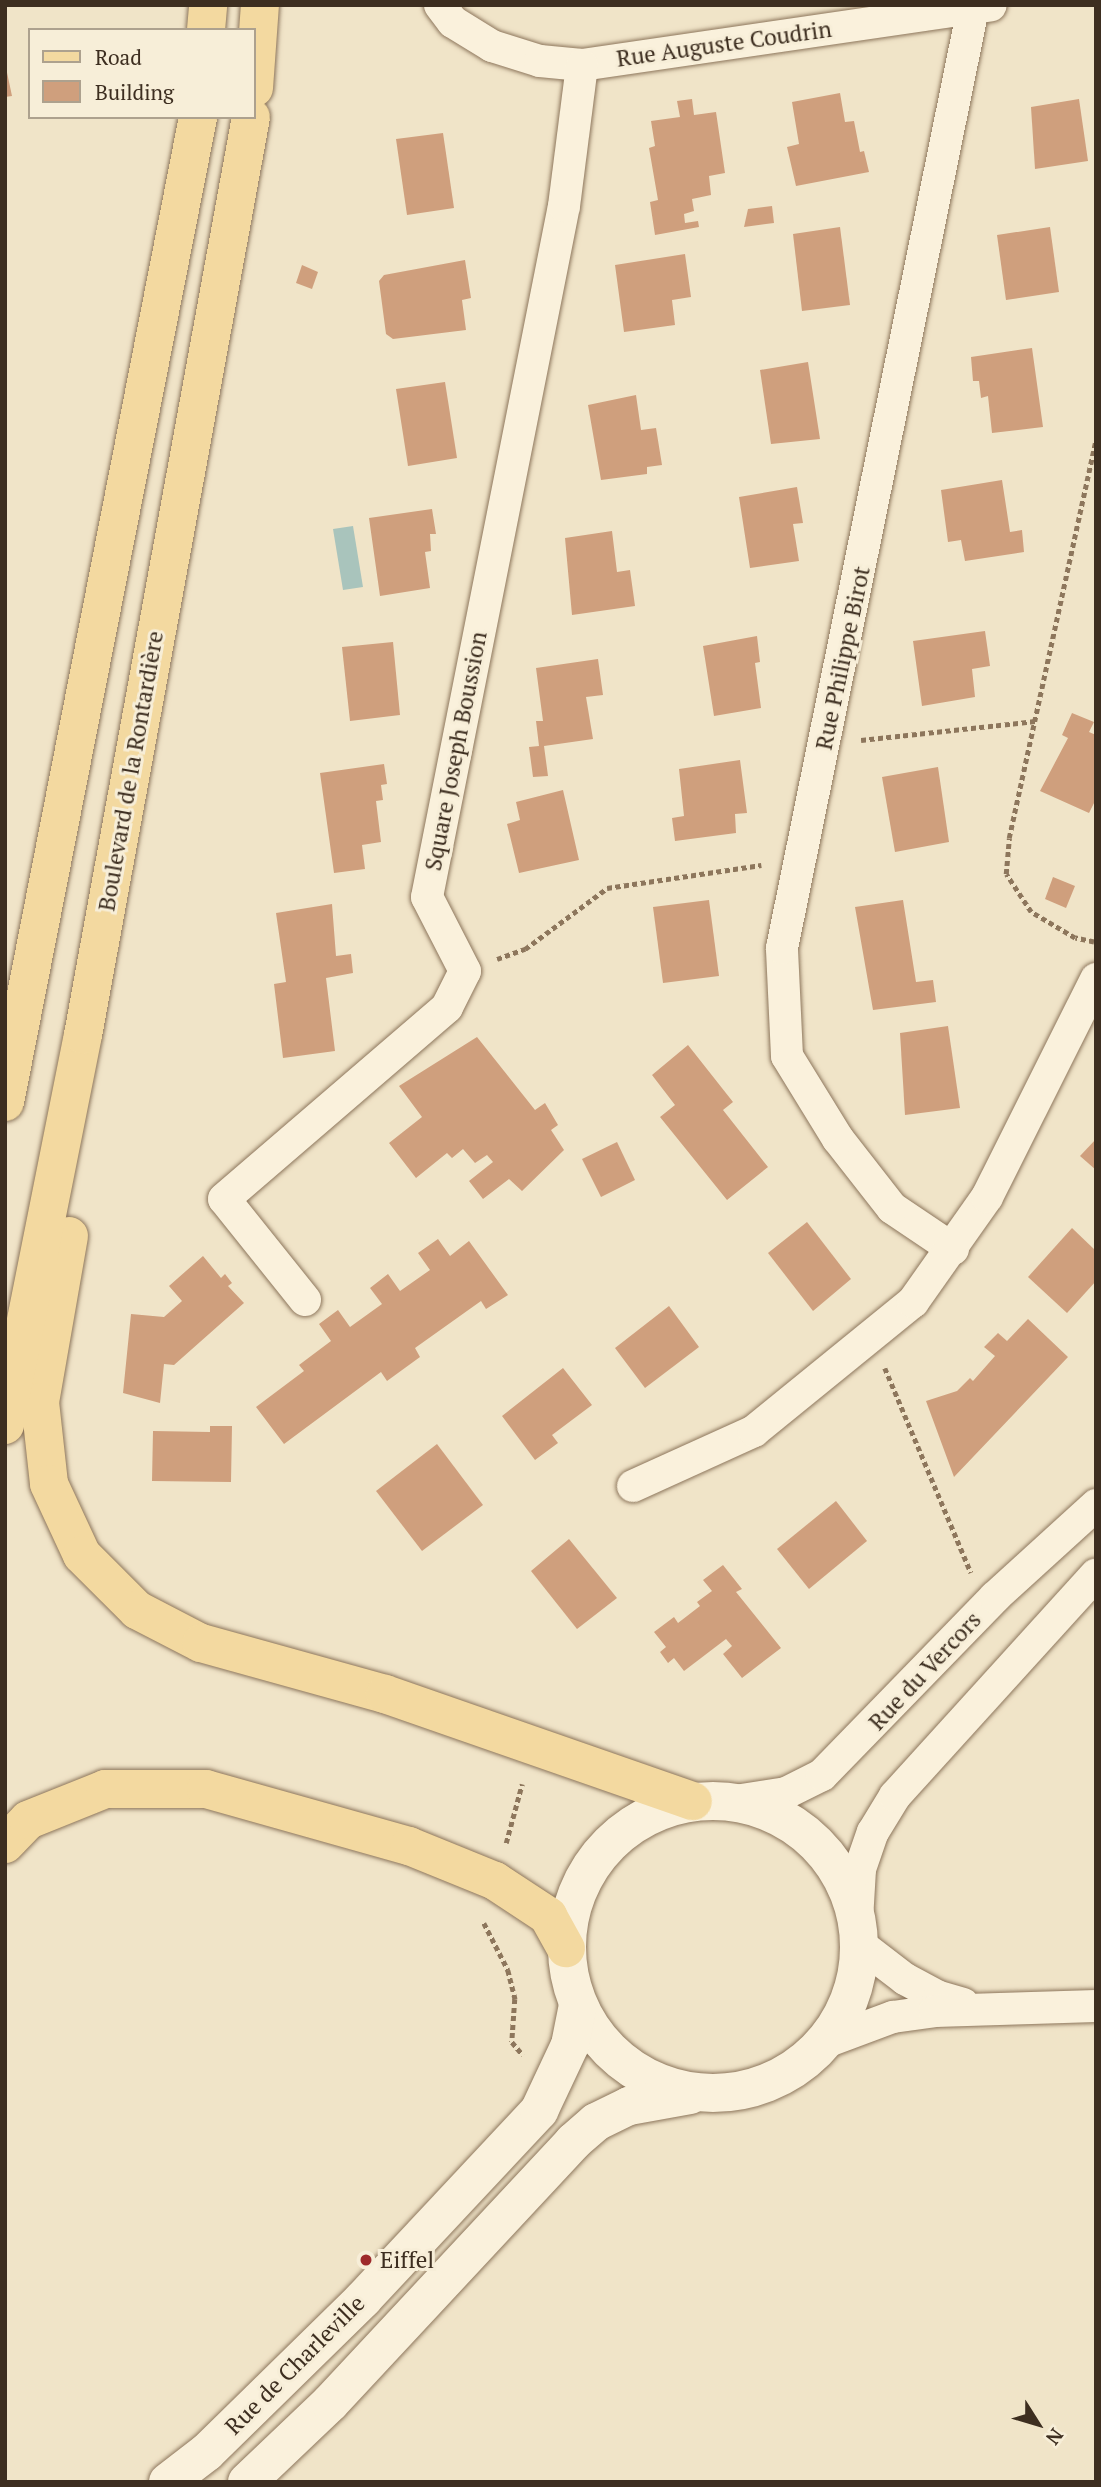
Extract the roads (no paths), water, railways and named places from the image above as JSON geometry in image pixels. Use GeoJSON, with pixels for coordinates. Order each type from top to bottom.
{"type":"FeatureCollection","features":[{"type":"Feature","properties":{"kind":"main road"},"geometry":{"type":"LineString","coordinates":[[206,28],[208,5]]}},
{"type":"Feature","properties":{"kind":"main road"},"geometry":{"type":"LineString","coordinates":[[256,60],[260,5]]}},
{"type":"Feature","properties":{"kind":"main road"},"geometry":{"type":"LineString","coordinates":[[5,1102],[198,119]]}},
{"type":"Feature","properties":{"kind":"main road","name":"Boulevard de la Rontardière"},"geometry":{"type":"LineString","coordinates":[[5,1425],[83,1035],[251,119]]}},
{"type":"Feature","properties":{"kind":"main road"},"geometry":{"type":"LineString","coordinates":[[83,1035],[80,1171],[40,1402],[49,1483],[82,1555],[138,1610],[201,1643],[385,1694],[534,1743],[692,1801]]}},
{"type":"Feature","properties":{"kind":"main road"},"geometry":{"type":"LineString","coordinates":[[5,1844],[28,1820],[105,1789],[206,1789],[409,1846],[495,1881],[548,1916],[566,1948]]}},
{"type":"Feature","properties":{"kind":"street","name":"Rue Auguste Coudrin"},"geometry":{"type":"LineString","coordinates":[[440,5],[453,22],[492,46],[540,61],[582,65],[982,7]]}},
{"type":"Feature","properties":{"kind":"street","name":"Rue Philippe Birot"},"geometry":{"type":"LineString","coordinates":[[953,1249],[892,1208],[838,1139],[787,1056],[782,948],[797,860],[827,743],[982,7]]}},
{"type":"Feature","properties":{"kind":"street","name":"Square Joseph Boussion"},"geometry":{"type":"LineString","coordinates":[[305,1300],[223,1199],[447,1007],[465,971],[426,897],[564,206],[582,65]]}},
{"type":"Feature","properties":{"kind":"street"},"geometry":{"type":"LineString","coordinates":[[634,1486],[754,1431],[913,1302],[953,1249],[987,1197],[1096,979]]}},
{"type":"Feature","properties":{"kind":"street","name":"Rue du Vercors"},"geometry":{"type":"LineString","coordinates":[[734,1801],[786,1793],[822,1775],[995,1597],[1096,1505]]}},
{"type":"Feature","properties":{"kind":"street"},"geometry":{"type":"LineString","coordinates":[[247,2482],[330,2403],[596,2122],[629,2106],[706,2093],[750,2089],[790,2072],[823,2043],[847,2007],[858,1964],[860,1869],[873,1832],[895,1796],[1096,1574]]}},
{"type":"Feature","properties":{"kind":"street"},"geometry":{"type":"LineString","coordinates":[[706,2093],[666,2086],[629,2068],[599,2040],[578,2005],[566,1948],[572,1906],[589,1868],[617,1836],[643,1819],[692,1801],[734,1801],[778,1815],[815,1841],[842,1877],[858,1932],[939,1997],[978,2007]]}},
{"type":"Feature","properties":{"kind":"street","name":"Rue de Charleville"},"geometry":{"type":"LineString","coordinates":[[168,2482],[207,2452],[363,2299],[539,2110],[557,2080],[570,2045],[578,2005]]}},
{"type":"Feature","properties":{"kind":"street"},"geometry":{"type":"LineString","coordinates":[[823,2043],[893,2017],[978,2007],[1096,2006]]}},
{"type":"Feature","properties":{"kind":"water"},"geometry":{"type":"Polygon","coordinates":[[[353,526],[363,587],[343,590],[333,529],[353,526]]]}},
{"type":"Feature","properties":{"kind":"place","name":"Eiffel"},"geometry":{"type":"Point","coordinates":[366,2260]}}]}
